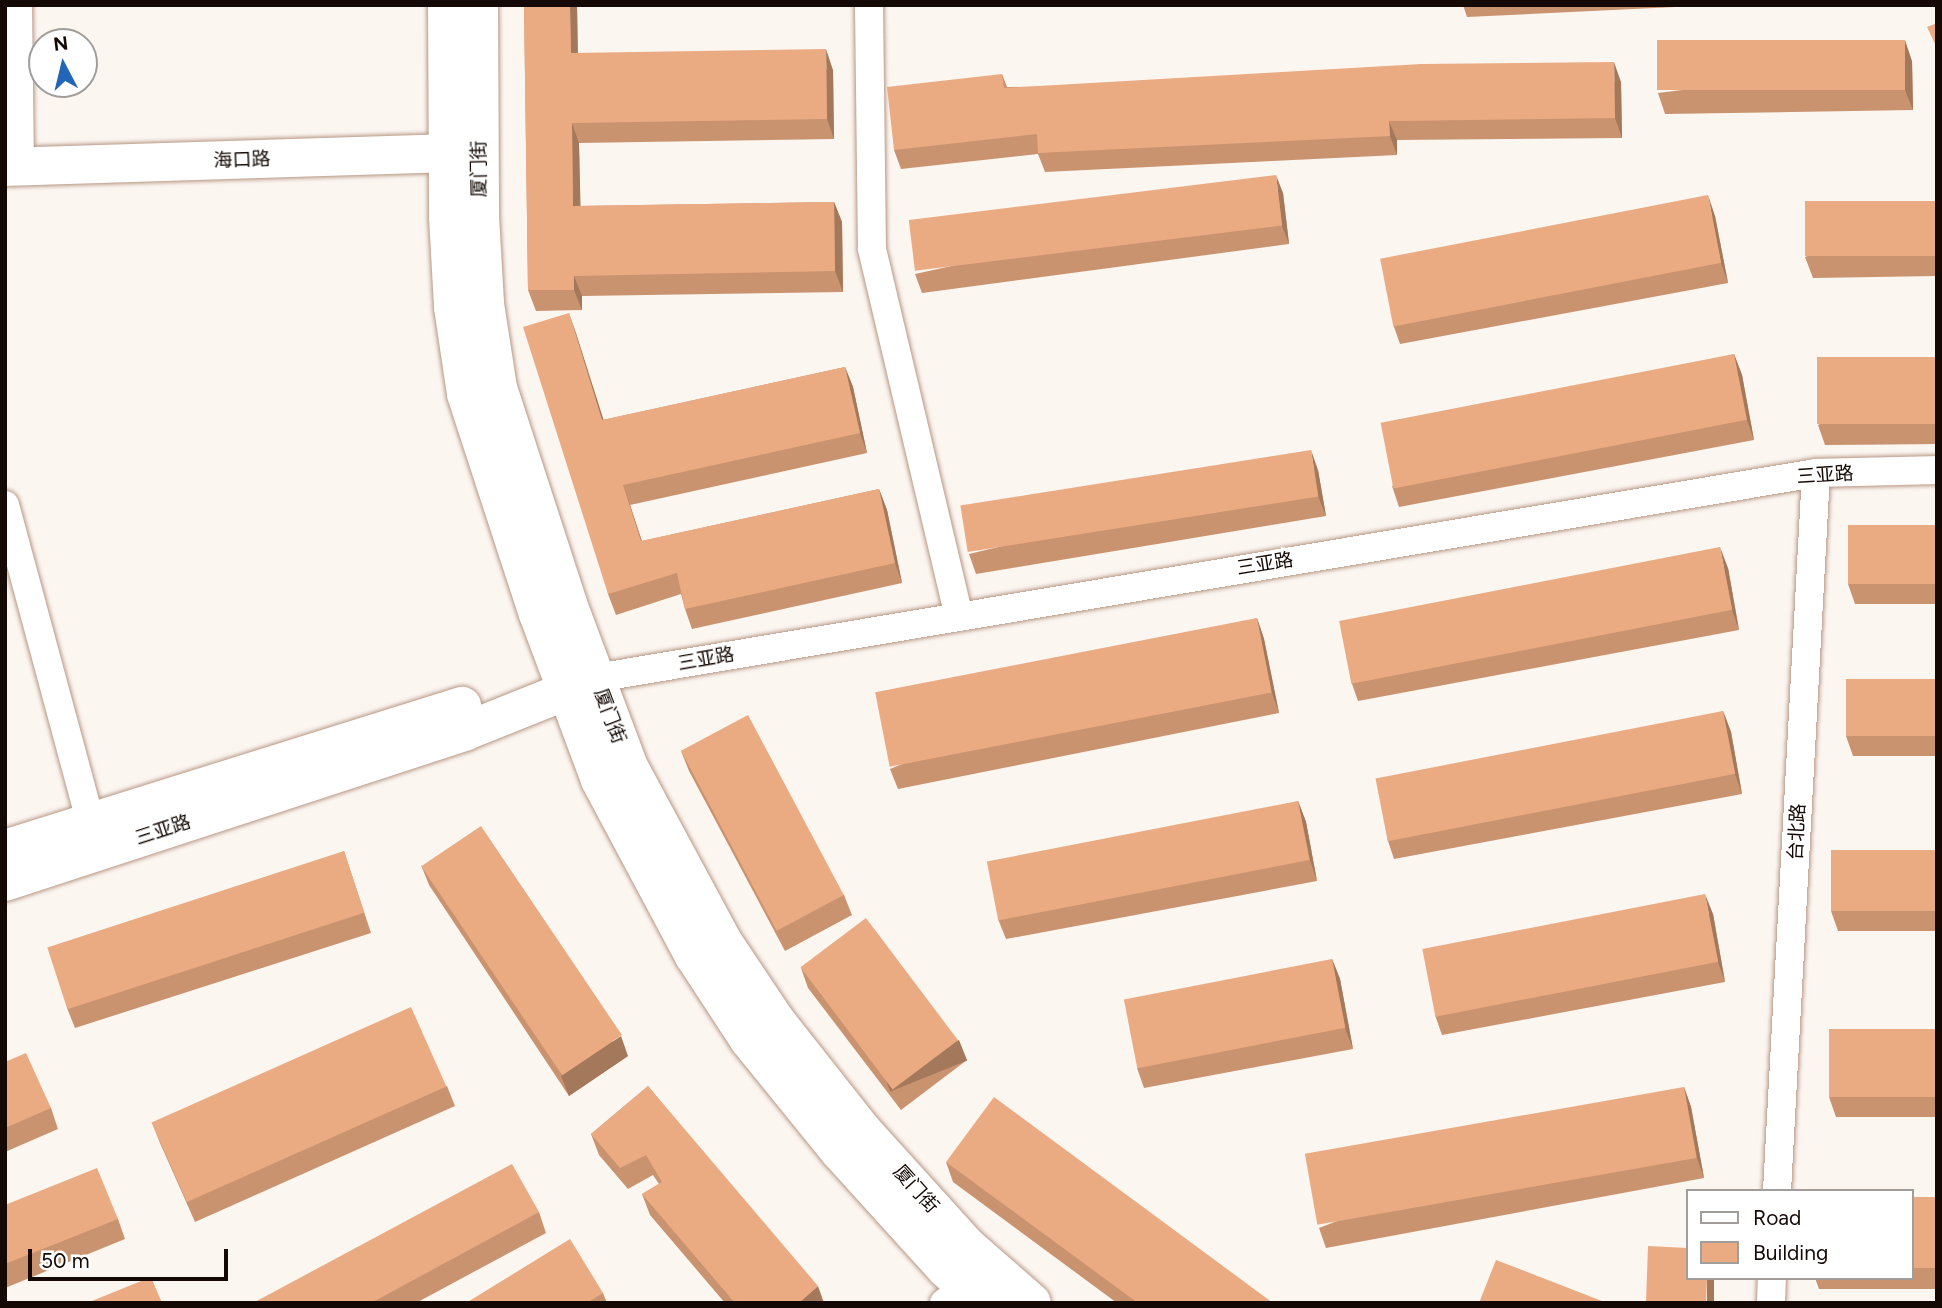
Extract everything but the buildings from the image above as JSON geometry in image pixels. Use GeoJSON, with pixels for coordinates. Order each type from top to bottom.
{"type":"FeatureCollection","features":[{"type":"Feature","properties":{"kind":"main road","name":"厦门街"},"geometry":{"type":"LineString","coordinates":[[447,5],[462,153],[498,388],[575,683],[629,767],[722,940],[776,1021],[863,1130],[971,1290],[1032,1303]]}},
{"type":"Feature","properties":{"kind":"main road","name":"厦门街"},"geometry":{"type":"LineString","coordinates":[[462,153],[479,5]]}},
{"type":"Feature","properties":{"kind":"main road","name":"海口路"},"geometry":{"type":"LineString","coordinates":[[13,167],[462,153]]}},
{"type":"Feature","properties":{"kind":"main road","name":"三亚路"},"geometry":{"type":"LineString","coordinates":[[5,881],[94,836],[575,683]]}},
{"type":"Feature","properties":{"kind":"main road","name":"三亚路"},"geometry":{"type":"LineString","coordinates":[[5,849],[94,836]]}},
{"type":"Feature","properties":{"kind":"street"},"geometry":{"type":"LineString","coordinates":[[13,167],[18,5]]}},
{"type":"Feature","properties":{"kind":"street"},"geometry":{"type":"LineString","coordinates":[[869,5],[872,249],[958,614]]}},
{"type":"Feature","properties":{"kind":"street","name":"三亚路"},"geometry":{"type":"LineString","coordinates":[[575,683],[958,614],[1816,473],[1937,470]]}},
{"type":"Feature","properties":{"kind":"street","name":"台北路"},"geometry":{"type":"LineString","coordinates":[[1777,1189],[1816,473]]}},
{"type":"Feature","properties":{"kind":"street"},"geometry":{"type":"LineString","coordinates":[[5,505],[94,836]]}},
{"type":"Feature","properties":{"kind":"street"},"geometry":{"type":"LineString","coordinates":[[1771,1303],[1772,1280]]}}]}
